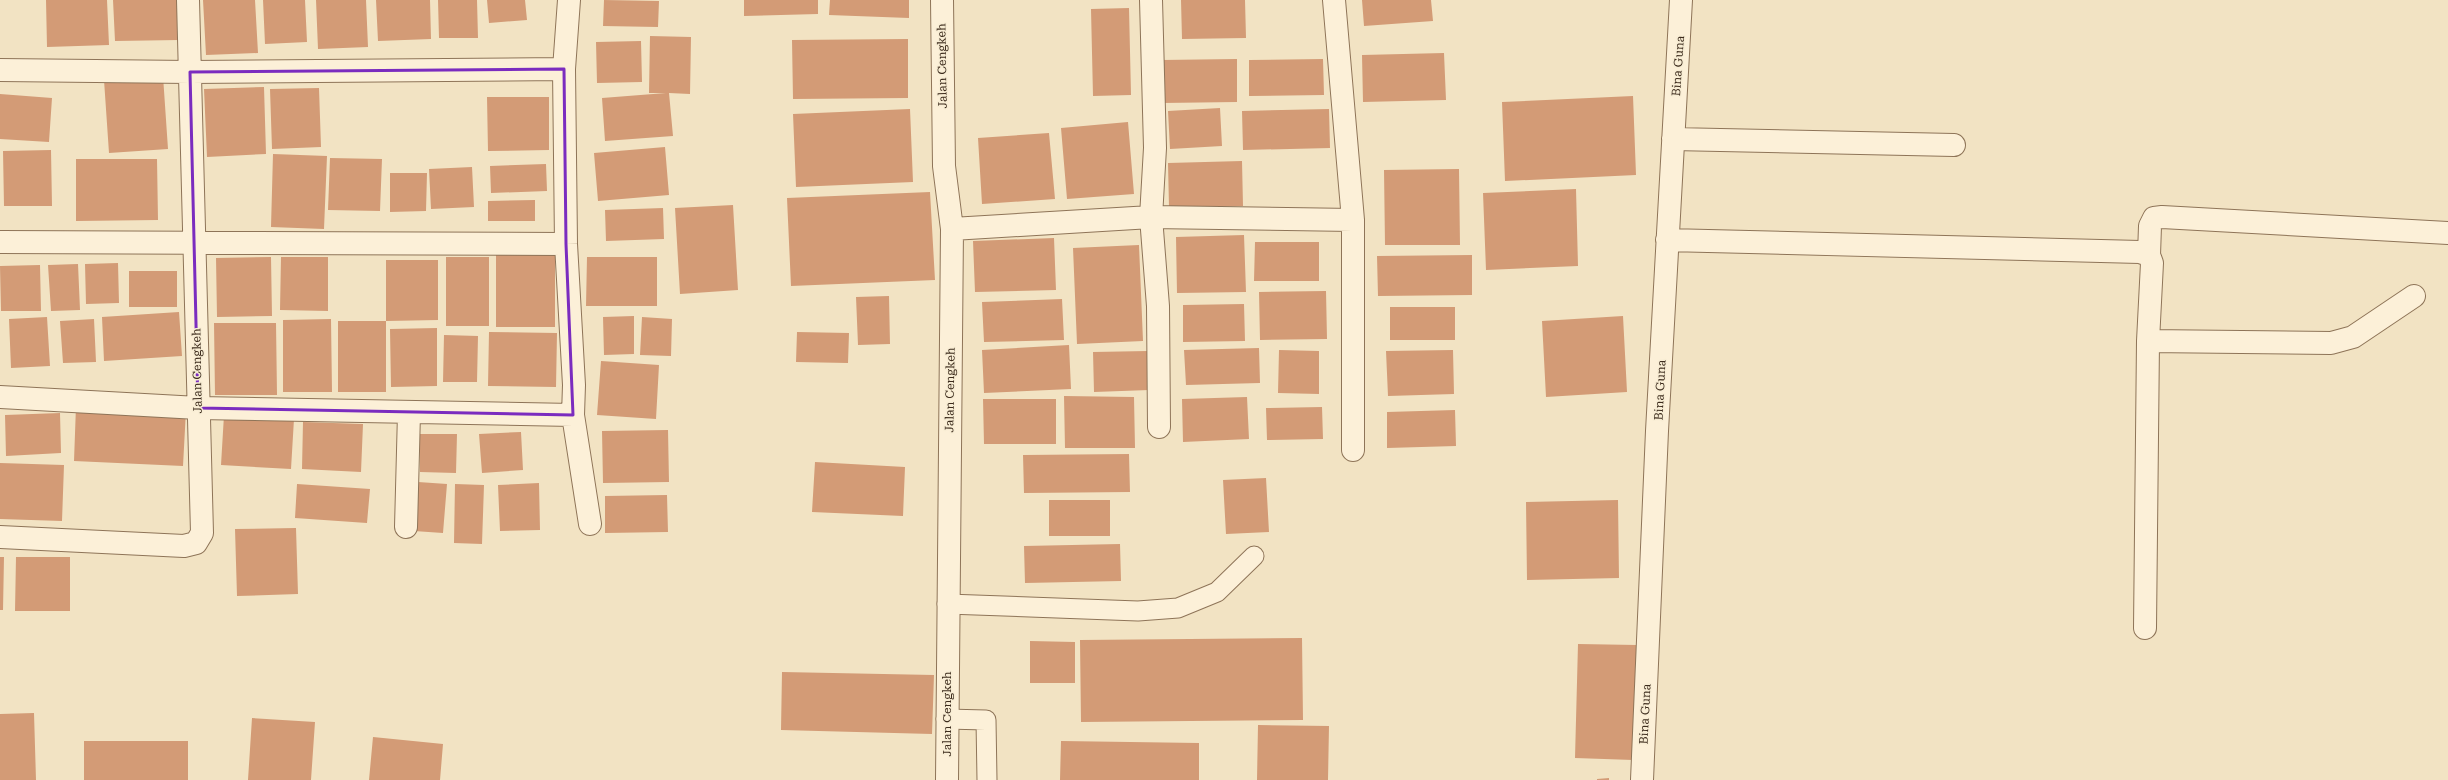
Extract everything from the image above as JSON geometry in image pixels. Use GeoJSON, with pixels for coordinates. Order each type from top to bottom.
{"type":"FeatureCollection","features":[{"type":"Feature","properties":{"kind":"street","name":"Jalan Cengkeh"},"geometry":{"type":"LineString","coordinates":[[0,537],[184,546],[196,543],[202,533],[188,0]]}},
{"type":"Feature","properties":{"kind":"street"},"geometry":{"type":"LineString","coordinates":[[569,0],[564,69],[566,244],[574,385],[574,415],[590,524]]}},
{"type":"Feature","properties":{"kind":"street","name":"Jalan Cengkeh"},"geometry":{"type":"LineString","coordinates":[[942,0],[944,166],[952,228],[947,604],[947,780]]}},
{"type":"Feature","properties":{"kind":"street"},"geometry":{"type":"LineString","coordinates":[[1150,0],[1155,148],[1151,218],[1158,306],[1159,427]]}},
{"type":"Feature","properties":{"kind":"street"},"geometry":{"type":"LineString","coordinates":[[1334,0],[1353,220],[1353,450]]}},
{"type":"Feature","properties":{"kind":"street","name":"Bina Guna"},"geometry":{"type":"LineString","coordinates":[[1642,780],[1667,240],[1681,0]]}},
{"type":"Feature","properties":{"kind":"street"},"geometry":{"type":"LineString","coordinates":[[0,70],[190,72],[564,69]]}},
{"type":"Feature","properties":{"kind":"street"},"geometry":{"type":"LineString","coordinates":[[1673,139],[1954,145]]}},
{"type":"Feature","properties":{"kind":"street"},"geometry":{"type":"LineString","coordinates":[[2145,628],[2148,341],[2152,263],[2149,255],[2150,226],[2154,218],[2162,217],[2448,233]]}},
{"type":"Feature","properties":{"kind":"street"},"geometry":{"type":"LineString","coordinates":[[952,228],[1151,218],[1353,220]]}},
{"type":"Feature","properties":{"kind":"street"},"geometry":{"type":"LineString","coordinates":[[1667,240],[2140,252],[2149,255]]}},
{"type":"Feature","properties":{"kind":"street"},"geometry":{"type":"LineString","coordinates":[[0,242],[194,244],[566,244]]}},
{"type":"Feature","properties":{"kind":"street"},"geometry":{"type":"LineString","coordinates":[[2148,341],[2330,343],[2353,337],[2414,296]]}},
{"type":"Feature","properties":{"kind":"street"},"geometry":{"type":"LineString","coordinates":[[0,397],[198,408],[574,415]]}},
{"type":"Feature","properties":{"kind":"street"},"geometry":{"type":"LineString","coordinates":[[406,526],[409,413]]}},
{"type":"Feature","properties":{"kind":"lane"},"geometry":{"type":"LineString","coordinates":[[947,604],[1138,611],[1178,608],[1217,592],[1254,556]]}},
{"type":"Feature","properties":{"kind":"lane"},"geometry":{"type":"LineString","coordinates":[[946,719],[986,720],[987,780]]}},
{"type":"Feature","properties":{"kind":"highlighted area"},"geometry":{"type":"Polygon","coordinates":[[[564,69],[566,244],[573,415],[198,408],[190,72],[564,69]]]}},
{"type":"Feature","properties":{"kind":"building"},"geometry":{"type":"Polygon","coordinates":[[[46,0],[107,0],[109,45],[47,47],[46,0]]]}},
{"type":"Feature","properties":{"kind":"building"},"geometry":{"type":"Polygon","coordinates":[[[113,0],[178,0],[179,40],[115,41],[113,0]]]}},
{"type":"Feature","properties":{"kind":"building"},"geometry":{"type":"Polygon","coordinates":[[[203,0],[255,0],[258,53],[206,55],[203,0]]]}},
{"type":"Feature","properties":{"kind":"building"},"geometry":{"type":"Polygon","coordinates":[[[263,0],[305,0],[307,42],[265,44],[263,0]]]}},
{"type":"Feature","properties":{"kind":"building"},"geometry":{"type":"Polygon","coordinates":[[[316,0],[366,0],[368,47],[318,49],[316,0]]]}},
{"type":"Feature","properties":{"kind":"building"},"geometry":{"type":"Polygon","coordinates":[[[376,0],[430,0],[431,39],[378,41],[376,0]]]}},
{"type":"Feature","properties":{"kind":"building"},"geometry":{"type":"Polygon","coordinates":[[[438,0],[477,0],[478,38],[439,38],[438,0]]]}},
{"type":"Feature","properties":{"kind":"building"},"geometry":{"type":"Polygon","coordinates":[[[487,0],[525,0],[527,20],[489,23],[487,0]]]}},
{"type":"Feature","properties":{"kind":"building"},"geometry":{"type":"Polygon","coordinates":[[[604,0],[659,1],[658,27],[603,26],[604,0]]]}},
{"type":"Feature","properties":{"kind":"building"},"geometry":{"type":"Polygon","coordinates":[[[744,0],[818,0],[818,14],[744,16],[744,0]]]}},
{"type":"Feature","properties":{"kind":"building"},"geometry":{"type":"Polygon","coordinates":[[[830,0],[909,0],[909,18],[829,15],[830,0]]]}},
{"type":"Feature","properties":{"kind":"building"},"geometry":{"type":"Polygon","coordinates":[[[1181,0],[1245,0],[1246,38],[1182,39],[1181,0]]]}},
{"type":"Feature","properties":{"kind":"building"},"geometry":{"type":"Polygon","coordinates":[[[1362,0],[1431,0],[1433,21],[1364,26],[1362,0]]]}},
{"type":"Feature","properties":{"kind":"building"},"geometry":{"type":"Polygon","coordinates":[[[1129,8],[1131,95],[1093,96],[1091,9],[1129,8]]]}},
{"type":"Feature","properties":{"kind":"building"},"geometry":{"type":"Polygon","coordinates":[[[650,36],[691,37],[690,94],[669,93],[673,136],[605,141],[602,98],[666,93],[649,93],[650,36]]]}},
{"type":"Feature","properties":{"kind":"building"},"geometry":{"type":"Polygon","coordinates":[[[908,39],[908,98],[793,99],[792,40],[908,39]]]}},
{"type":"Feature","properties":{"kind":"building"},"geometry":{"type":"Polygon","coordinates":[[[641,41],[642,82],[597,83],[596,42],[641,41]]]}},
{"type":"Feature","properties":{"kind":"building"},"geometry":{"type":"Polygon","coordinates":[[[1444,53],[1446,100],[1363,102],[1362,55],[1444,53]]]}},
{"type":"Feature","properties":{"kind":"building"},"geometry":{"type":"Polygon","coordinates":[[[1237,59],[1237,102],[1162,103],[1162,60],[1237,59]]]}},
{"type":"Feature","properties":{"kind":"building"},"geometry":{"type":"Polygon","coordinates":[[[1323,59],[1324,95],[1249,96],[1249,60],[1323,59]]]}},
{"type":"Feature","properties":{"kind":"building"},"geometry":{"type":"Polygon","coordinates":[[[163,76],[168,149],[109,153],[104,80],[163,76]]]}},
{"type":"Feature","properties":{"kind":"building"},"geometry":{"type":"Polygon","coordinates":[[[264,87],[266,154],[207,157],[204,89],[264,87]]]}},
{"type":"Feature","properties":{"kind":"building"},"geometry":{"type":"Polygon","coordinates":[[[319,88],[321,147],[272,149],[270,89],[319,88]]]}},
{"type":"Feature","properties":{"kind":"building"},"geometry":{"type":"Polygon","coordinates":[[[0,94],[52,98],[49,142],[0,139],[0,94]]]}},
{"type":"Feature","properties":{"kind":"building"},"geometry":{"type":"Polygon","coordinates":[[[1633,96],[1636,175],[1505,181],[1502,102],[1633,96]]]}},
{"type":"Feature","properties":{"kind":"building"},"geometry":{"type":"Polygon","coordinates":[[[487,97],[549,97],[549,150],[488,151],[487,97]]]}},
{"type":"Feature","properties":{"kind":"building"},"geometry":{"type":"Polygon","coordinates":[[[1220,108],[1222,146],[1170,149],[1168,111],[1220,108]]]}},
{"type":"Feature","properties":{"kind":"building"},"geometry":{"type":"Polygon","coordinates":[[[910,109],[913,182],[796,187],[793,114],[910,109]]]}},
{"type":"Feature","properties":{"kind":"building"},"geometry":{"type":"Polygon","coordinates":[[[1329,109],[1330,148],[1243,150],[1242,111],[1329,109]]]}},
{"type":"Feature","properties":{"kind":"building"},"geometry":{"type":"Polygon","coordinates":[[[1128,122],[1134,194],[1067,199],[1061,128],[1128,122]]]}},
{"type":"Feature","properties":{"kind":"building"},"geometry":{"type":"Polygon","coordinates":[[[1049,133],[1055,199],[982,204],[978,138],[1049,133]]]}},
{"type":"Feature","properties":{"kind":"building"},"geometry":{"type":"Polygon","coordinates":[[[665,147],[669,195],[598,201],[594,153],[665,147]]]}},
{"type":"Feature","properties":{"kind":"building"},"geometry":{"type":"Polygon","coordinates":[[[51,150],[52,206],[4,206],[3,151],[51,150]]]}},
{"type":"Feature","properties":{"kind":"building"},"geometry":{"type":"Polygon","coordinates":[[[273,154],[327,156],[324,229],[271,227],[273,154]]]}},
{"type":"Feature","properties":{"kind":"building"},"geometry":{"type":"Polygon","coordinates":[[[330,158],[382,159],[380,211],[328,210],[330,158]]]}},
{"type":"Feature","properties":{"kind":"building"},"geometry":{"type":"Polygon","coordinates":[[[76,159],[157,159],[158,220],[76,221],[76,159]]]}},
{"type":"Feature","properties":{"kind":"building"},"geometry":{"type":"Polygon","coordinates":[[[1242,161],[1243,206],[1169,207],[1168,163],[1242,161]]]}},
{"type":"Feature","properties":{"kind":"building"},"geometry":{"type":"Polygon","coordinates":[[[546,164],[547,191],[491,193],[490,166],[546,164]]]}},
{"type":"Feature","properties":{"kind":"building"},"geometry":{"type":"Polygon","coordinates":[[[472,167],[474,207],[431,209],[429,169],[472,167]]]}},
{"type":"Feature","properties":{"kind":"building"},"geometry":{"type":"Polygon","coordinates":[[[1459,169],[1460,245],[1385,245],[1384,170],[1459,169]]]}},
{"type":"Feature","properties":{"kind":"building"},"geometry":{"type":"Polygon","coordinates":[[[390,173],[427,173],[426,211],[390,212],[390,173]]]}},
{"type":"Feature","properties":{"kind":"building"},"geometry":{"type":"Polygon","coordinates":[[[1576,189],[1578,266],[1486,270],[1483,193],[1576,189]]]}},
{"type":"Feature","properties":{"kind":"building"},"geometry":{"type":"Polygon","coordinates":[[[930,192],[935,280],[791,286],[787,198],[930,192]]]}},
{"type":"Feature","properties":{"kind":"building"},"geometry":{"type":"Polygon","coordinates":[[[535,200],[535,221],[488,221],[488,201],[535,200]]]}},
{"type":"Feature","properties":{"kind":"building"},"geometry":{"type":"Polygon","coordinates":[[[733,205],[738,290],[680,294],[675,208],[733,205]]]}},
{"type":"Feature","properties":{"kind":"building"},"geometry":{"type":"Polygon","coordinates":[[[663,208],[664,239],[606,241],[605,210],[663,208]]]}},
{"type":"Feature","properties":{"kind":"building"},"geometry":{"type":"Polygon","coordinates":[[[1244,235],[1246,292],[1177,293],[1176,237],[1244,235]]]}},
{"type":"Feature","properties":{"kind":"building"},"geometry":{"type":"Polygon","coordinates":[[[1054,238],[1056,290],[975,292],[973,241],[1054,238]]]}},
{"type":"Feature","properties":{"kind":"building"},"geometry":{"type":"Polygon","coordinates":[[[1255,242],[1319,242],[1319,281],[1254,281],[1255,242]]]}},
{"type":"Feature","properties":{"kind":"building"},"geometry":{"type":"Polygon","coordinates":[[[1139,245],[1143,341],[1077,344],[1073,248],[1139,245]]]}},
{"type":"Feature","properties":{"kind":"building"},"geometry":{"type":"Polygon","coordinates":[[[496,254],[555,254],[555,327],[496,327],[496,254]]]}},
{"type":"Feature","properties":{"kind":"building"},"geometry":{"type":"Polygon","coordinates":[[[1472,255],[1472,295],[1378,296],[1377,256],[1472,255]]]}},
{"type":"Feature","properties":{"kind":"building"},"geometry":{"type":"Polygon","coordinates":[[[271,257],[272,316],[217,317],[216,258],[271,257]]]}},
{"type":"Feature","properties":{"kind":"building"},"geometry":{"type":"Polygon","coordinates":[[[281,257],[328,257],[328,311],[280,310],[281,257]]]}},
{"type":"Feature","properties":{"kind":"building"},"geometry":{"type":"Polygon","coordinates":[[[446,257],[489,257],[489,326],[446,326],[446,257]]]}},
{"type":"Feature","properties":{"kind":"building"},"geometry":{"type":"Polygon","coordinates":[[[587,257],[657,257],[657,306],[586,306],[587,257]]]}},
{"type":"Feature","properties":{"kind":"building"},"geometry":{"type":"Polygon","coordinates":[[[386,260],[438,260],[438,320],[386,321],[386,260]]]}},
{"type":"Feature","properties":{"kind":"building"},"geometry":{"type":"Polygon","coordinates":[[[118,263],[119,303],[86,304],[85,264],[118,263]]]}},
{"type":"Feature","properties":{"kind":"building"},"geometry":{"type":"Polygon","coordinates":[[[78,264],[80,310],[51,311],[48,265],[78,264]]]}},
{"type":"Feature","properties":{"kind":"building"},"geometry":{"type":"Polygon","coordinates":[[[40,265],[41,311],[1,311],[0,266],[40,265]]]}},
{"type":"Feature","properties":{"kind":"building"},"geometry":{"type":"Polygon","coordinates":[[[129,271],[177,271],[177,307],[129,307],[129,271]]]}},
{"type":"Feature","properties":{"kind":"building"},"geometry":{"type":"Polygon","coordinates":[[[1326,291],[1327,339],[1260,340],[1259,292],[1326,291]]]}},
{"type":"Feature","properties":{"kind":"building"},"geometry":{"type":"Polygon","coordinates":[[[889,296],[890,344],[858,345],[856,297],[889,296]]]}},
{"type":"Feature","properties":{"kind":"building"},"geometry":{"type":"Polygon","coordinates":[[[1062,299],[1064,340],[984,342],[982,302],[1062,299]]]}},
{"type":"Feature","properties":{"kind":"building"},"geometry":{"type":"Polygon","coordinates":[[[1244,304],[1245,341],[1183,342],[1183,305],[1244,304]]]}},
{"type":"Feature","properties":{"kind":"building"},"geometry":{"type":"Polygon","coordinates":[[[1390,307],[1455,307],[1455,340],[1390,340],[1390,307]]]}},
{"type":"Feature","properties":{"kind":"building"},"geometry":{"type":"Polygon","coordinates":[[[179,312],[182,356],[104,361],[102,317],[179,312]]]}},
{"type":"Feature","properties":{"kind":"building"},"geometry":{"type":"Polygon","coordinates":[[[634,316],[634,354],[604,355],[603,317],[634,316]]]}},
{"type":"Feature","properties":{"kind":"building"},"geometry":{"type":"Polygon","coordinates":[[[1623,316],[1627,392],[1546,397],[1542,321],[1623,316]]]}},
{"type":"Feature","properties":{"kind":"building"},"geometry":{"type":"Polygon","coordinates":[[[47,317],[50,366],[11,368],[9,319],[47,317]]]}},
{"type":"Feature","properties":{"kind":"building"},"geometry":{"type":"Polygon","coordinates":[[[642,317],[672,319],[671,356],[640,355],[642,317]]]}},
{"type":"Feature","properties":{"kind":"building"},"geometry":{"type":"Polygon","coordinates":[[[94,319],[96,362],[63,363],[60,321],[94,319]]]}},
{"type":"Feature","properties":{"kind":"building"},"geometry":{"type":"Polygon","coordinates":[[[331,319],[332,392],[283,392],[283,320],[331,319]]]}},
{"type":"Feature","properties":{"kind":"building"},"geometry":{"type":"Polygon","coordinates":[[[338,321],[386,321],[386,392],[338,392],[338,321]]]}},
{"type":"Feature","properties":{"kind":"building"},"geometry":{"type":"Polygon","coordinates":[[[214,323],[276,323],[277,395],[215,395],[214,323]]]}},
{"type":"Feature","properties":{"kind":"building"},"geometry":{"type":"Polygon","coordinates":[[[437,328],[437,386],[391,387],[390,329],[437,328]]]}},
{"type":"Feature","properties":{"kind":"building"},"geometry":{"type":"Polygon","coordinates":[[[489,332],[557,333],[556,387],[488,386],[489,332]]]}},
{"type":"Feature","properties":{"kind":"building"},"geometry":{"type":"Polygon","coordinates":[[[797,332],[849,333],[848,363],[796,362],[797,332]]]}},
{"type":"Feature","properties":{"kind":"building"},"geometry":{"type":"Polygon","coordinates":[[[444,335],[478,336],[477,382],[443,382],[444,335]]]}},
{"type":"Feature","properties":{"kind":"building"},"geometry":{"type":"Polygon","coordinates":[[[1069,345],[1071,389],[984,393],[982,350],[1069,345]]]}},
{"type":"Feature","properties":{"kind":"building"},"geometry":{"type":"Polygon","coordinates":[[[1259,348],[1260,383],[1186,385],[1184,350],[1259,348]]]}},
{"type":"Feature","properties":{"kind":"building"},"geometry":{"type":"Polygon","coordinates":[[[1279,350],[1319,351],[1319,394],[1278,393],[1279,350]]]}},
{"type":"Feature","properties":{"kind":"building"},"geometry":{"type":"Polygon","coordinates":[[[1453,350],[1454,394],[1388,396],[1386,351],[1453,350]]]}},
{"type":"Feature","properties":{"kind":"building"},"geometry":{"type":"Polygon","coordinates":[[[1148,351],[1149,390],[1094,392],[1093,352],[1148,351]]]}},
{"type":"Feature","properties":{"kind":"building"},"geometry":{"type":"Polygon","coordinates":[[[601,361],[659,365],[656,419],[597,415],[601,361]]]}},
{"type":"Feature","properties":{"kind":"building"},"geometry":{"type":"Polygon","coordinates":[[[1064,396],[1134,397],[1135,448],[1065,448],[1064,396]]]}},
{"type":"Feature","properties":{"kind":"building"},"geometry":{"type":"Polygon","coordinates":[[[1247,397],[1249,439],[1183,442],[1182,399],[1247,397]]]}},
{"type":"Feature","properties":{"kind":"building"},"geometry":{"type":"Polygon","coordinates":[[[983,399],[1056,399],[1056,444],[984,444],[983,399]]]}},
{"type":"Feature","properties":{"kind":"building"},"geometry":{"type":"Polygon","coordinates":[[[76,406],[186,410],[183,466],[74,461],[76,406]]]}},
{"type":"Feature","properties":{"kind":"building"},"geometry":{"type":"Polygon","coordinates":[[[1322,407],[1323,439],[1267,440],[1266,408],[1322,407]]]}},
{"type":"Feature","properties":{"kind":"building"},"geometry":{"type":"Polygon","coordinates":[[[1455,410],[1456,446],[1387,448],[1387,412],[1455,410]]]}},
{"type":"Feature","properties":{"kind":"building"},"geometry":{"type":"Polygon","coordinates":[[[60,413],[61,453],[6,456],[5,415],[60,413]]]}},
{"type":"Feature","properties":{"kind":"building"},"geometry":{"type":"Polygon","coordinates":[[[224,415],[294,419],[291,469],[221,465],[224,415]]]}},
{"type":"Feature","properties":{"kind":"building"},"geometry":{"type":"Polygon","coordinates":[[[303,422],[363,424],[361,472],[302,469],[303,422]]]}},
{"type":"Feature","properties":{"kind":"building"},"geometry":{"type":"Polygon","coordinates":[[[668,430],[669,482],[603,483],[602,431],[668,430]]]}},
{"type":"Feature","properties":{"kind":"building"},"geometry":{"type":"Polygon","coordinates":[[[521,432],[523,470],[482,473],[479,434],[521,432]]]}},
{"type":"Feature","properties":{"kind":"building"},"geometry":{"type":"Polygon","coordinates":[[[420,434],[457,434],[456,473],[420,472],[420,434]]]}},
{"type":"Feature","properties":{"kind":"building"},"geometry":{"type":"Polygon","coordinates":[[[1129,454],[1130,492],[1024,493],[1023,455],[1129,454]]]}},
{"type":"Feature","properties":{"kind":"building"},"geometry":{"type":"Polygon","coordinates":[[[815,462],[905,467],[903,516],[812,512],[815,462]]]}},
{"type":"Feature","properties":{"kind":"building"},"geometry":{"type":"Polygon","coordinates":[[[0,463],[64,465],[62,521],[0,519],[0,463]]]}},
{"type":"Feature","properties":{"kind":"building"},"geometry":{"type":"Polygon","coordinates":[[[1266,478],[1269,532],[1226,534],[1223,480],[1266,478]]]}},
{"type":"Feature","properties":{"kind":"building"},"geometry":{"type":"Polygon","coordinates":[[[418,482],[447,484],[443,533],[414,531],[418,482]]]}},
{"type":"Feature","properties":{"kind":"building"},"geometry":{"type":"Polygon","coordinates":[[[539,483],[540,530],[500,531],[498,485],[539,483]]]}},
{"type":"Feature","properties":{"kind":"building"},"geometry":{"type":"Polygon","coordinates":[[[297,484],[370,489],[367,523],[295,518],[297,484]]]}},
{"type":"Feature","properties":{"kind":"building"},"geometry":{"type":"Polygon","coordinates":[[[455,484],[484,485],[482,544],[454,543],[455,484]]]}},
{"type":"Feature","properties":{"kind":"building"},"geometry":{"type":"Polygon","coordinates":[[[667,495],[668,532],[605,533],[605,496],[667,495]]]}},
{"type":"Feature","properties":{"kind":"building"},"geometry":{"type":"Polygon","coordinates":[[[1049,500],[1110,500],[1110,536],[1049,536],[1049,500]]]}},
{"type":"Feature","properties":{"kind":"building"},"geometry":{"type":"Polygon","coordinates":[[[1618,500],[1619,578],[1527,580],[1526,502],[1618,500]]]}},
{"type":"Feature","properties":{"kind":"building"},"geometry":{"type":"Polygon","coordinates":[[[296,528],[298,594],[237,596],[235,529],[296,528]]]}},
{"type":"Feature","properties":{"kind":"building"},"geometry":{"type":"Polygon","coordinates":[[[1120,544],[1121,581],[1025,583],[1024,546],[1120,544]]]}},
{"type":"Feature","properties":{"kind":"building"},"geometry":{"type":"Polygon","coordinates":[[[0,557],[4,557],[3,610],[0,610],[0,557]]]}},
{"type":"Feature","properties":{"kind":"building"},"geometry":{"type":"Polygon","coordinates":[[[16,557],[70,557],[70,611],[15,611],[16,557]]]}},
{"type":"Feature","properties":{"kind":"building"},"geometry":{"type":"Polygon","coordinates":[[[1302,638],[1303,720],[1081,722],[1080,640],[1302,638]]]}},
{"type":"Feature","properties":{"kind":"building"},"geometry":{"type":"Polygon","coordinates":[[[1030,641],[1075,642],[1075,683],[1030,683],[1030,641]]]}},
{"type":"Feature","properties":{"kind":"building"},"geometry":{"type":"Polygon","coordinates":[[[1578,644],[1637,645],[1633,760],[1575,758],[1578,644]]]}},
{"type":"Feature","properties":{"kind":"building"},"geometry":{"type":"Polygon","coordinates":[[[782,672],[934,675],[932,734],[781,730],[782,672]]]}},
{"type":"Feature","properties":{"kind":"building"},"geometry":{"type":"Polygon","coordinates":[[[34,713],[36,780],[0,780],[0,714],[34,713]]]}},
{"type":"Feature","properties":{"kind":"building"},"geometry":{"type":"Polygon","coordinates":[[[252,718],[315,722],[311,780],[248,780],[252,718]]]}},
{"type":"Feature","properties":{"kind":"building"},"geometry":{"type":"Polygon","coordinates":[[[1258,725],[1329,726],[1328,780],[1257,780],[1258,725]]]}},
{"type":"Feature","properties":{"kind":"building"},"geometry":{"type":"Polygon","coordinates":[[[373,737],[443,744],[440,780],[369,780],[373,737]]]}},
{"type":"Feature","properties":{"kind":"building"},"geometry":{"type":"Polygon","coordinates":[[[84,741],[188,741],[188,780],[84,780],[84,741]]]}},
{"type":"Feature","properties":{"kind":"building"},"geometry":{"type":"Polygon","coordinates":[[[1061,741],[1199,743],[1199,780],[1060,780],[1061,741]]]}},
{"type":"Feature","properties":{"kind":"building"},"geometry":{"type":"Polygon","coordinates":[[[1609,778],[1609,780],[1597,780],[1597,779],[1609,778]]]}}]}
